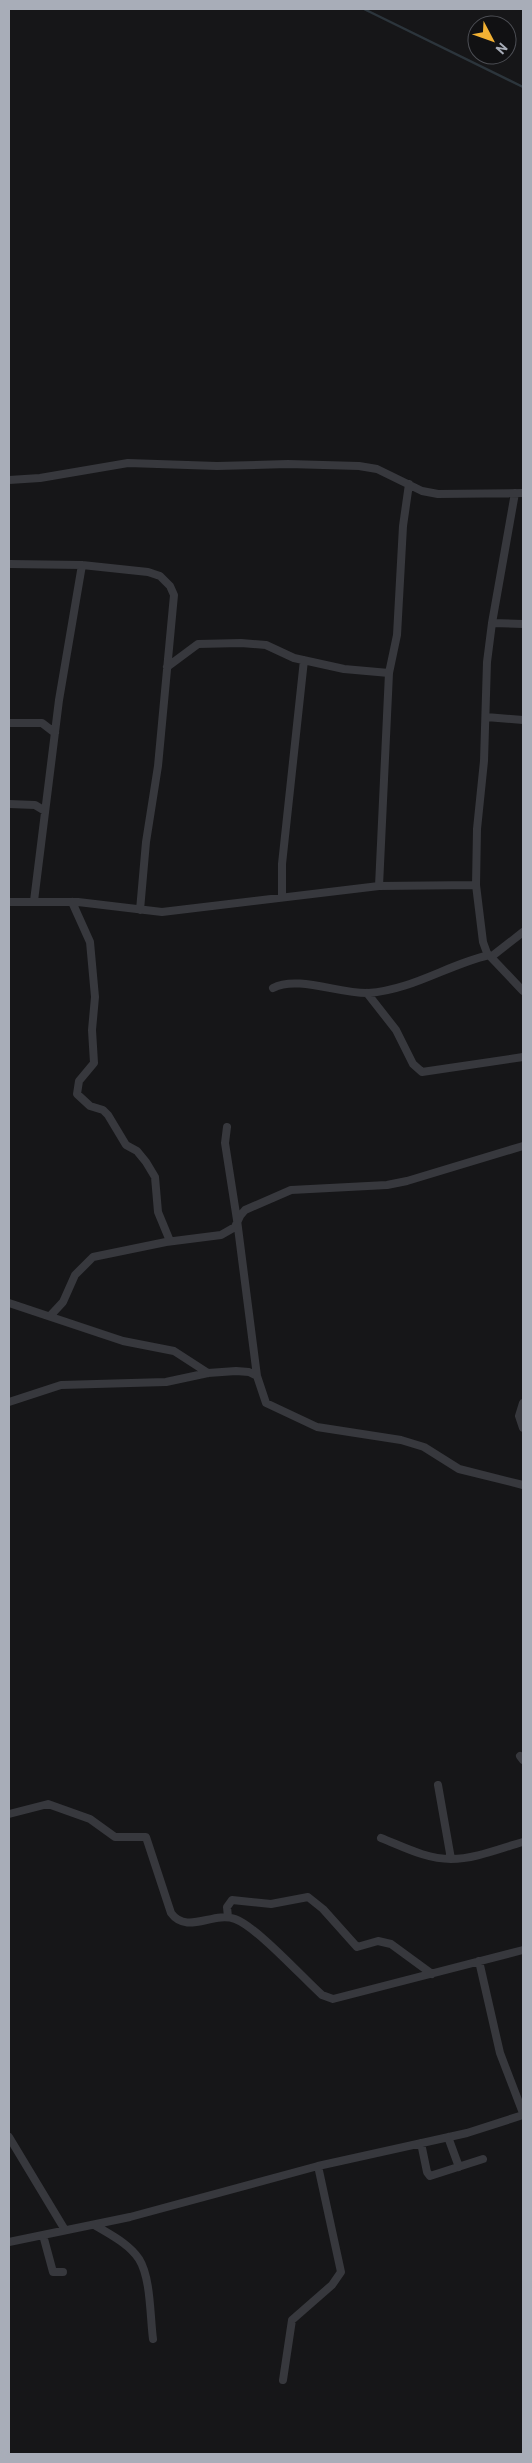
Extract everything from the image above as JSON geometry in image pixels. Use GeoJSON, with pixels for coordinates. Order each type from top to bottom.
{"type":"FeatureCollection","features":[{"type":"Feature","properties":{"kind":"street"},"geometry":{"type":"LineString","coordinates":[[9,480],[40,478],[128,463],[217,466],[288,464],[358,466],[377,469],[422,490],[438,494],[519,493],[492,623],[487,662],[486,717],[477,829],[476,885],[482,942],[490,956],[523,991]]}},
{"type":"Feature","properties":{"kind":"street"},"geometry":{"type":"LineString","coordinates":[[379,886],[390,673],[397,635],[403,526],[409,484]]}},
{"type":"Feature","properties":{"kind":"street"},"geometry":{"type":"LineString","coordinates":[[9,564],[82,565],[148,572],[160,576],[170,586],[174,595],[174,614],[158,766],[146,842],[140,910]]}},
{"type":"Feature","properties":{"kind":"street"},"geometry":{"type":"LineString","coordinates":[[34,901],[55,733],[82,565]]}},
{"type":"Feature","properties":{"kind":"street"},"geometry":{"type":"LineString","coordinates":[[492,623],[523,624]]}},
{"type":"Feature","properties":{"kind":"street"},"geometry":{"type":"LineString","coordinates":[[167,667],[198,644],[241,643],[266,645],[304,660],[344,668],[390,673]]}},
{"type":"Feature","properties":{"kind":"street"},"geometry":{"type":"LineString","coordinates":[[282,896],[282,864],[304,660]]}},
{"type":"Feature","properties":{"kind":"street"},"geometry":{"type":"LineString","coordinates":[[486,717],[523,720]]}},
{"type":"Feature","properties":{"kind":"street"},"geometry":{"type":"LineString","coordinates":[[9,724],[42,723],[55,733]]}},
{"type":"Feature","properties":{"kind":"street"},"geometry":{"type":"LineString","coordinates":[[9,804],[35,805],[45,811]]}},
{"type":"Feature","properties":{"kind":"street"},"geometry":{"type":"LineString","coordinates":[[9,902],[72,902],[162,912],[282,896],[379,886],[476,885]]}},
{"type":"Feature","properties":{"kind":"street"},"geometry":{"type":"LineString","coordinates":[[72,902],[90,942],[95,997],[92,1030],[94,1063],[79,1081],[76,1094],[90,1106],[102,1110],[108,1115],[126,1145],[137,1151],[155,1176],[158,1212],[170,1241]]}},
{"type":"Feature","properties":{"kind":"street"},"geometry":{"type":"LineString","coordinates":[[273,988],[286,984],[307,984],[330,990],[367,993],[404,987],[469,960],[490,956],[523,932]]}},
{"type":"Feature","properties":{"kind":"street"},"geometry":{"type":"LineString","coordinates":[[367,993],[396,1030],[413,1064],[422,1072],[523,1057]]}},
{"type":"Feature","properties":{"kind":"street"},"geometry":{"type":"LineString","coordinates":[[227,1127],[225,1143],[257,1376],[266,1403],[317,1427],[401,1440],[424,1446],[459,1468],[523,1485]]}},
{"type":"Feature","properties":{"kind":"street"},"geometry":{"type":"LineString","coordinates":[[50,1316],[63,1302],[75,1275],[93,1257],[170,1241],[221,1235],[235,1227],[237,1220],[245,1210],[291,1190],[377,1185],[407,1181],[523,1146]]}},
{"type":"Feature","properties":{"kind":"street"},"geometry":{"type":"LineString","coordinates":[[9,1302],[123,1341],[174,1351],[208,1373]]}},
{"type":"Feature","properties":{"kind":"street"},"geometry":{"type":"LineString","coordinates":[[9,1402],[62,1385],[166,1382],[208,1373],[249,1372],[257,1376]]}},
{"type":"Feature","properties":{"kind":"street"},"geometry":{"type":"LineString","coordinates":[[523,1403],[519,1416],[523,1428]]}},
{"type":"Feature","properties":{"kind":"street"},"geometry":{"type":"LineString","coordinates":[[438,1785],[451,1859]]}},
{"type":"Feature","properties":{"kind":"street"},"geometry":{"type":"LineString","coordinates":[[9,1814],[48,1804],[90,1819],[115,1837],[146,1837],[171,1913],[176,1920],[184,1923],[228,1918],[244,1924],[316,1990],[333,1999],[523,1950]]}},
{"type":"Feature","properties":{"kind":"street"},"geometry":{"type":"LineString","coordinates":[[381,1838],[416,1852],[451,1859],[473,1856],[523,1842]]}},
{"type":"Feature","properties":{"kind":"street"},"geometry":{"type":"LineString","coordinates":[[228,1918],[227,1907],[232,1900],[272,1904],[308,1897],[323,1908],[357,1947],[378,1941],[391,1944],[432,1974]]}},
{"type":"Feature","properties":{"kind":"street"},"geometry":{"type":"LineString","coordinates":[[9,2242],[65,2230],[96,2226],[318,2166],[448,2137],[523,2114],[500,2053],[480,1961]]}},
{"type":"Feature","properties":{"kind":"street"},"geometry":{"type":"LineString","coordinates":[[9,2137],[65,2230]]}},
{"type":"Feature","properties":{"kind":"street"},"geometry":{"type":"LineString","coordinates":[[448,2137],[459,2167]]}},
{"type":"Feature","properties":{"kind":"street"},"geometry":{"type":"LineString","coordinates":[[420,2143],[429,2175],[483,2159]]}},
{"type":"Feature","properties":{"kind":"street"},"geometry":{"type":"LineString","coordinates":[[283,2380],[292,2320],[332,2285],[340,2272],[318,2166]]}},
{"type":"Feature","properties":{"kind":"street"},"geometry":{"type":"LineString","coordinates":[[96,2226],[126,2245],[139,2259],[146,2276],[153,2339]]}},
{"type":"Feature","properties":{"kind":"street"},"geometry":{"type":"LineString","coordinates":[[43,2235],[53,2272],[63,2272]]}},
{"type":"Feature","properties":{"kind":"waterway"},"geometry":{"type":"LineString","coordinates":[[364,9],[523,87]]}}]}
